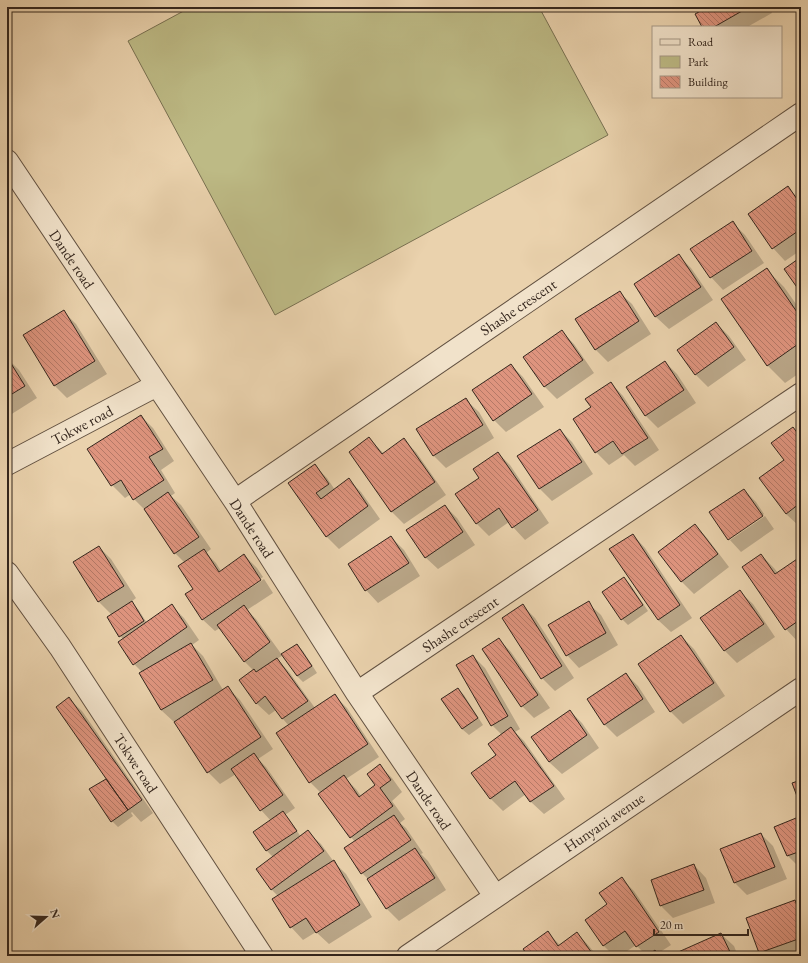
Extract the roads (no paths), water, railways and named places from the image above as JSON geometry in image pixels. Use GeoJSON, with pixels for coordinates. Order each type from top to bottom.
{"type":"FeatureCollection","features":[{"type":"Feature","properties":{"kind":"street","name":"Shashe crescent"},"geometry":{"type":"LineString","coordinates":[[235,501],[801,114]]}},
{"type":"Feature","properties":{"kind":"street","name":"Dande road"},"geometry":{"type":"LineString","coordinates":[[7,162],[235,501],[357,693],[495,896]]}},
{"type":"Feature","properties":{"kind":"street","name":"Tokwe road"},"geometry":{"type":"LineString","coordinates":[[7,464],[157,385]]}},
{"type":"Feature","properties":{"kind":"street","name":"Shashe crescent"},"geometry":{"type":"LineString","coordinates":[[357,693],[801,394]]}},
{"type":"Feature","properties":{"kind":"street","name":"Tokwe road"},"geometry":{"type":"LineString","coordinates":[[7,573],[60,647],[262,956]]}},
{"type":"Feature","properties":{"kind":"street","name":"Hunyani avenue"},"geometry":{"type":"LineString","coordinates":[[408,956],[801,689]]}}]}
